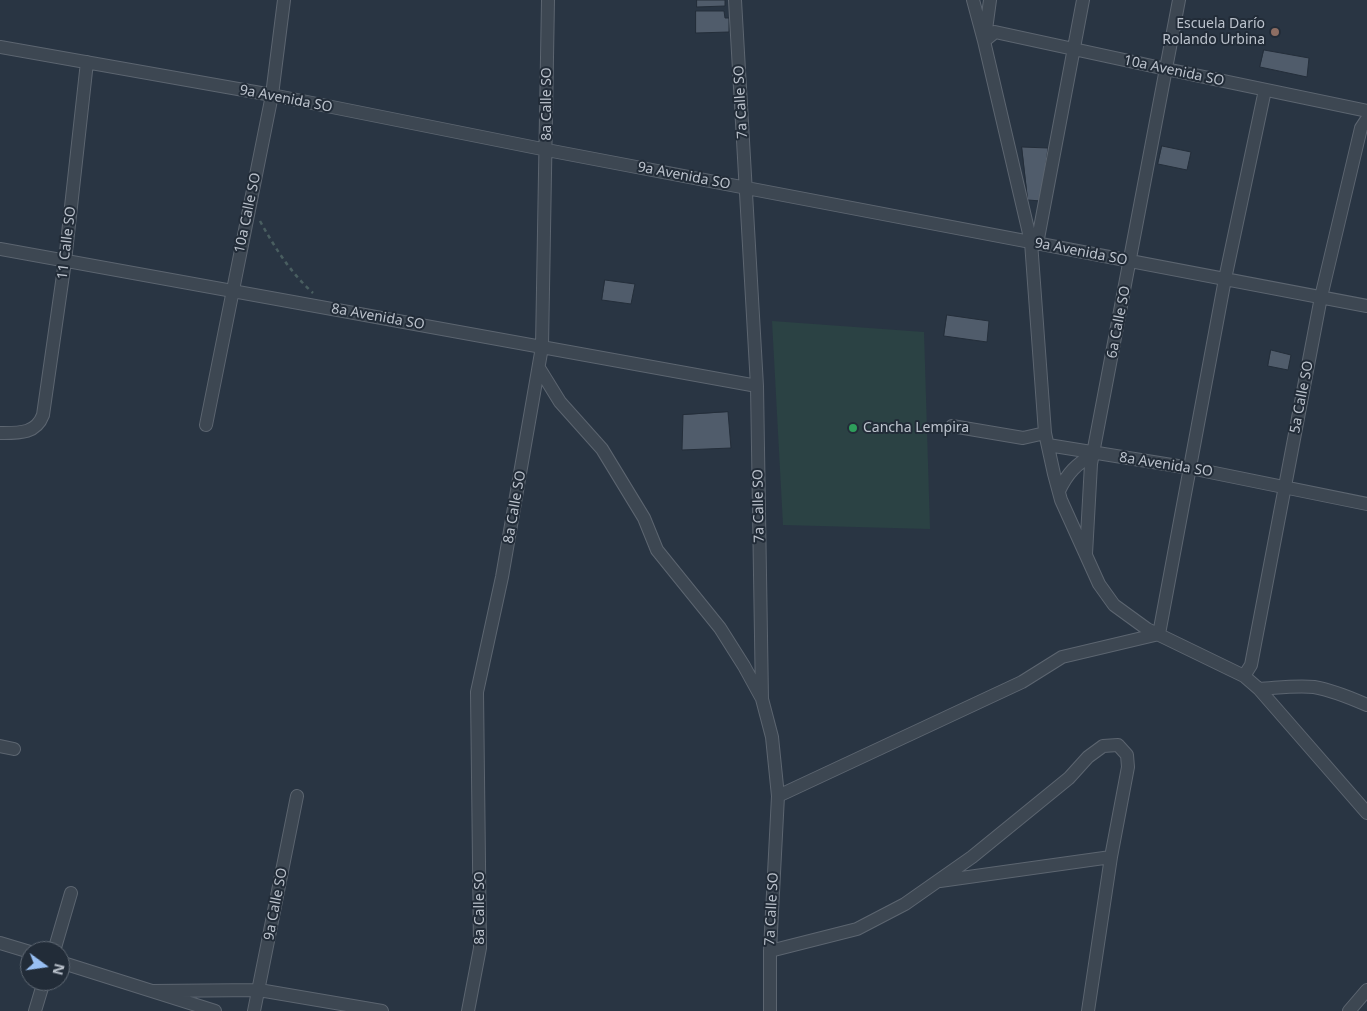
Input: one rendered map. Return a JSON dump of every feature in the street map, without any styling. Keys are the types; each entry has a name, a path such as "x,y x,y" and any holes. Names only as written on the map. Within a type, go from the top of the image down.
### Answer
{"street":[{"name":"10a Calle SO","path":"206,426 272,96 284,0"},
{"name":"8a Calle SO","path":"468,1011 480,948 477,692 502,577 542,347 547,150 548,0"},
{"name":"7a Calle SO","path":"735,0 757,386 762,699 772,737 778,796 770,951 770,1011"},
{"path":"973,0 1034,243 1047,439 1059,491 1099,584 1114,605 1127,616 1244,676 1259,689 1367,814"},
{"path":"984,41 990,0"},
{"path":"1034,243 1083,0"},
{"name":"6a Calle SO","path":"1086,557 1091,464 1179,0"},
{"name":"10a Avenida SO","path":"984,41 995,32 1166,70 1367,111"},
{"name":"9a Avenida SO","path":"0,47 272,96 1367,306"},
{"name":"11 Calle SO","path":"0,433 26,432 34,428 40,424 46,404 65,260 87,62"},
{"path":"1159,634 1225,279 1264,90"},
{"name":"5a Calle SO","path":"1244,676 1250,665 1321,298 1360,128 1367,119"},
{"name":"8a Avenida SO","path":"0,249 757,386"},
{"path":"539,368 560,402 602,449 644,518 657,550 720,628 762,699"},
{"name":"8a Avenida SO","path":"952,426 1023,438 1047,439 1094,453 1190,468 1367,504"},
{"path":"1059,491 1064,480 1075,466 1094,453"},
{"path":"778,796 1022,682 1062,657 1159,634"},
{"path":"1259,689 1295,686 1315,687 1367,705"},
{"path":"770,951 856,929 905,904 972,856 1069,778 1088,757 1103,746 1118,745 1127,755 1128,767 1111,857 1088,1011"},
{"path":"0,746 14,749"},
{"name":"9a Calle SO","path":"254,1011 296,796"},
{"path":"937,881 1111,857"},
{"path":"57,941 71,893"},
{"path":"0,943 20,949"},
{"path":"70,965 215,1011"},
{"path":"152,991 259,990 382,1011"},
{"path":"1349,1011 1367,990"},
{"path":"35,1011 41,991"}],"path":[{"path":"250,203 275,247 298,279 331,309"}],"green space":[{"name":"Cancha Lempira","path":"772,321 924,332 930,529 783,525"}],"building":[{"path":"697,0 725,0 725,6 697,7"},
{"path":"696,11 724,11 725,18 729,18 729,32 696,33"},
{"path":"1264,50 1309,58 1307,77 1260,67"},
{"path":"1162,146 1191,152 1187,170 1158,164"},
{"path":"1022,147 1048,148 1041,201 1028,200"},
{"path":"605,280 635,284 631,304 602,300"},
{"path":"947,315 989,321 987,342 944,336"},
{"path":"1271,350 1291,355 1288,370 1268,366"},
{"path":"728,412 731,448 682,450 683,415"}],"place":[{"name":"Escuela Darío Rolando Urbina","path":"1275,32"},
{"name":"Cancha Lempira","path":"853,428"}]}
